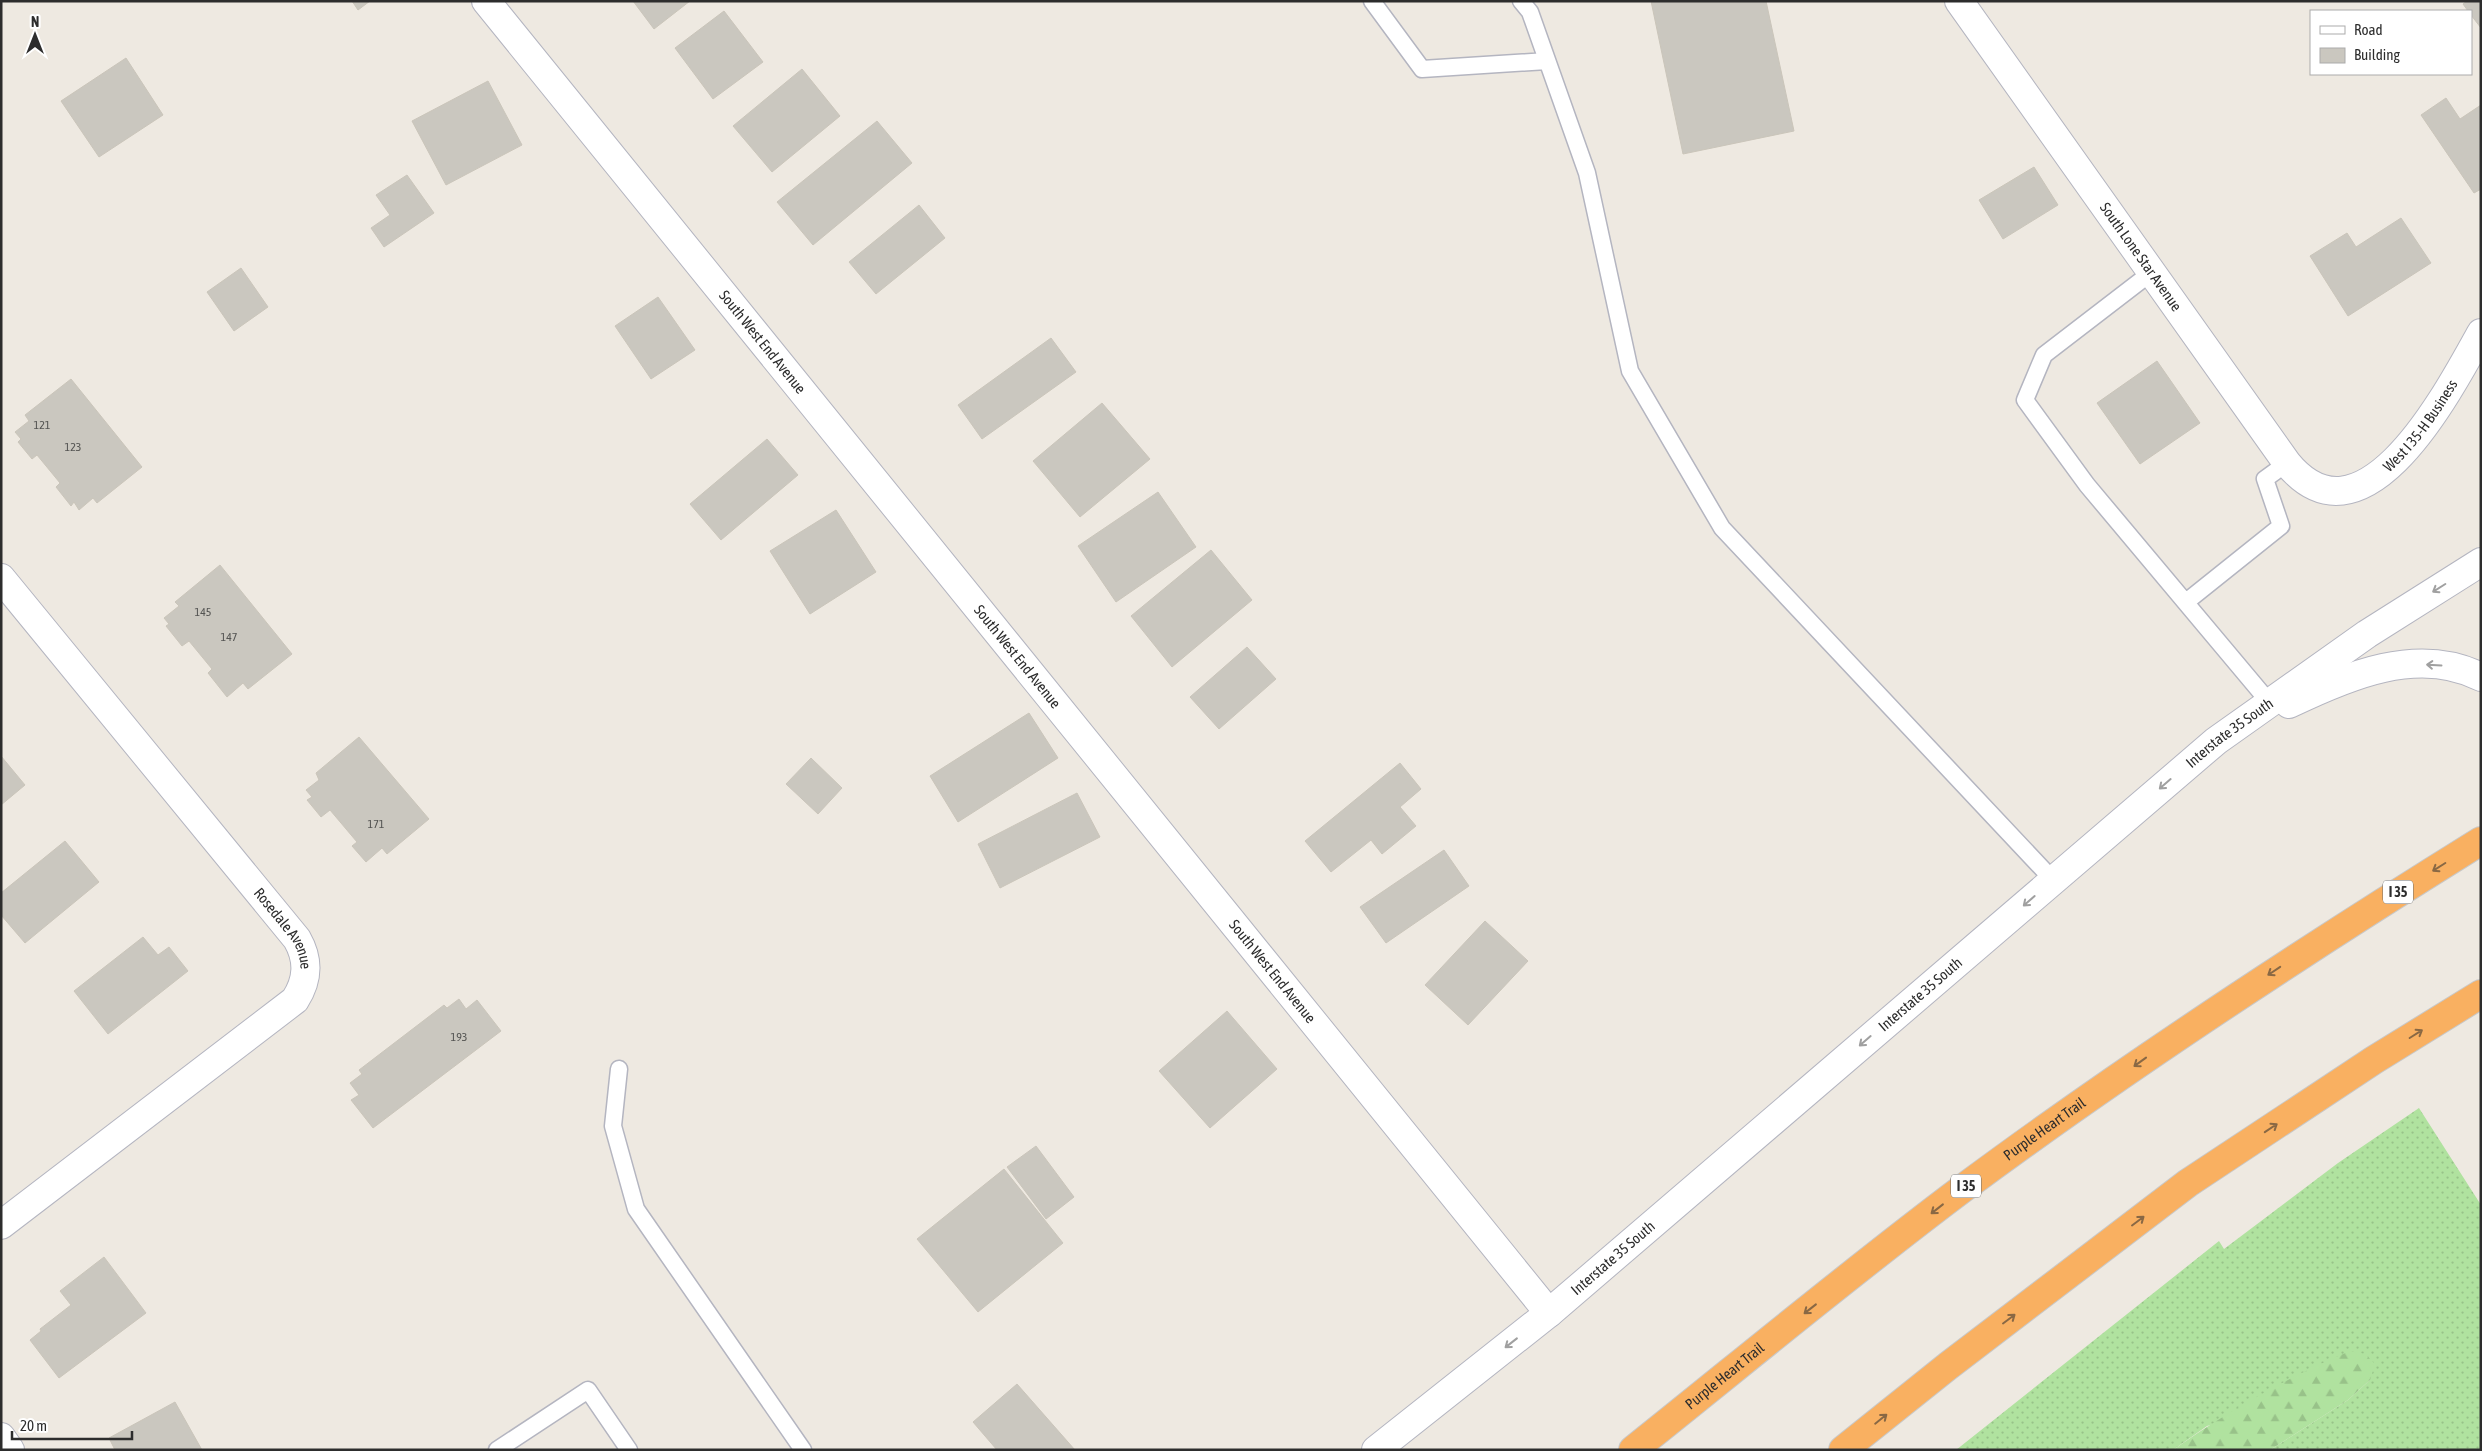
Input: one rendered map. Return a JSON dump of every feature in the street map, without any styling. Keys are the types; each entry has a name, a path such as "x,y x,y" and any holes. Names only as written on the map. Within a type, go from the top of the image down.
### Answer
{"highway":[{"name":"Purple Heart Trail","path":"1633,1450 1961,1190 2155,1051 2315,944 2481,841"},
{"path":"1843,1450 1948,1366 2188,1183 2374,1060 2481,994"}],"street":[{"name":"South West End Avenue","path":"486,1 1549,1313"},
{"name":"South Lone Star Avenue","path":"1959,1 2287,463 2297,475 2308,483 2338,491"},
{"name":"West I 35-H Business","path":"2338,491 2355,488 2372,480 2408,447 2428,423 2481,333"},
{"name":"Interstate 35 South","path":"1376,1450 1549,1313 2216,741 2367,634 2481,562"},
{"name":"Rosedale Avenue","path":"1,578 297,939 303,949 306,970 301,990 295,1000 1,1225"},
{"path":"2216,741 2332,683 2388,666 2436,664 2471,672 2481,677"},
{"path":"1,1437 10,1450"}],"lane":[{"path":"1372,1 1422,69 1547,61"},
{"path":"1522,1 1530,12 1587,173 1630,370 1722,528 2053,880"},
{"path":"2152,272 2044,355 2025,400 2087,486 2270,702"},
{"path":"2186,602 2281,526 2265,479 2287,463"},
{"path":"619,1069 613,1126 636,1208 803,1450"},
{"path":"497,1450 588,1390 629,1450"}],"green space":[{"path":"2419,1108 2481,1205 2481,1450 2270,1450 2348,1400 2370,1380 2207,1426 2173,1450 1956,1450 2219,1241 2224,1249 2338,1163"},
{"path":"2350,1351 2365,1354 2375,1364 2370,1380 2348,1400 2270,1450 2173,1450 2259,1396 2304,1372"}],"building":[{"path":"352,1 370,1 358,10"},
{"path":"633,1 690,1 654,29"},
{"path":"1651,1 1766,1 1794,131 1683,154"},
{"path":"2467,1 2481,1 2481,28 2472,16 2472,10 2467,10 2463,4"},
{"path":"724,11 763,62 713,99 675,48"},
{"path":"126,58 163,115 99,157 61,101"},
{"path":"802,69 840,116 772,172 733,126"},
{"path":"488,81 522,145 446,185 412,121"},
{"path":"2446,98 2460,119 2481,105 2481,189 2474,193 2421,115"},
{"path":"877,121 912,163 813,245 777,202"},
{"path":"2034,167 2058,205 2003,239 1979,200"},
{"path":"407,175 434,213 384,247 371,228 390,215 376,195"},
{"path":"919,205 945,238 876,294 849,262"},
{"path":"2401,218 2431,263 2348,316 2310,256 2347,233 2356,247"},
{"path":"241,268 268,307 234,331 207,292"},
{"path":"658,297 695,350 651,379 615,326"},
{"path":"1051,338 1076,372 982,439 958,405"},
{"path":"2157,361 2200,423 2140,464 2097,403"},
{"path":"71,379 142,467 97,503 93,498 79,510 74,502 71,506 56,487 60,483 37,455 32,459 18,442 21,439 15,432 29,421 25,415"},
{"path":"1102,403 1150,459 1080,517 1033,461"},
{"path":"767,439 798,475 721,540 690,504"},
{"path":"1158,492 1196,547 1116,602 1078,546"},
{"path":"836,510 876,572 810,614 770,551"},
{"path":"1211,550 1252,600 1172,667 1131,616"},
{"path":"220,565 292,654 248,689 243,683 227,697 208,673 212,669 189,641 182,646 166,626 169,624 164,618 179,606 175,602"},
{"path":"1247,647 1276,679 1219,729 1190,697"},
{"path":"1029,713 1058,758 958,822 930,776"},
{"path":"359,737 429,819 387,854 382,848 366,862 352,846 357,842 330,810 321,817 307,800 312,797 306,790 319,780 316,773"},
{"path":"1,756 25,785 1,805"},
{"path":"811,758 842,788 818,814 786,784"},
{"path":"1400,763 1421,789 1400,807 1416,826 1382,854 1371,840 1331,872 1305,841"},
{"path":"1077,793 1100,837 1000,888 978,844"},
{"path":"65,841 99,882 25,943 1,915 1,893"},
{"path":"1444,850 1469,886 1386,943 1360,907"},
{"path":"1485,921 1528,961 1468,1025 1425,985"},
{"path":"143,937 158,955 169,947 188,971 108,1034 74,991"},
{"path":"459,999 466,1009 477,1000 501,1031 373,1128 351,1100 359,1095 350,1083 362,1074 359,1070 444,1005 447,1008"},
{"path":"1227,1011 1277,1069 1210,1128 1159,1071"},
{"path":"1036,1146 1074,1197 1046,1219 1007,1167"},
{"path":"1004,1169 1063,1243 978,1312 917,1239"},
{"path":"104,1257 146,1313 59,1378 30,1340 41,1331 40,1329 71,1305 60,1291"},
{"path":"1017,1384 1075,1450 997,1450 973,1422"},
{"path":"175,1402 202,1450 115,1450 109,1438"}]}
